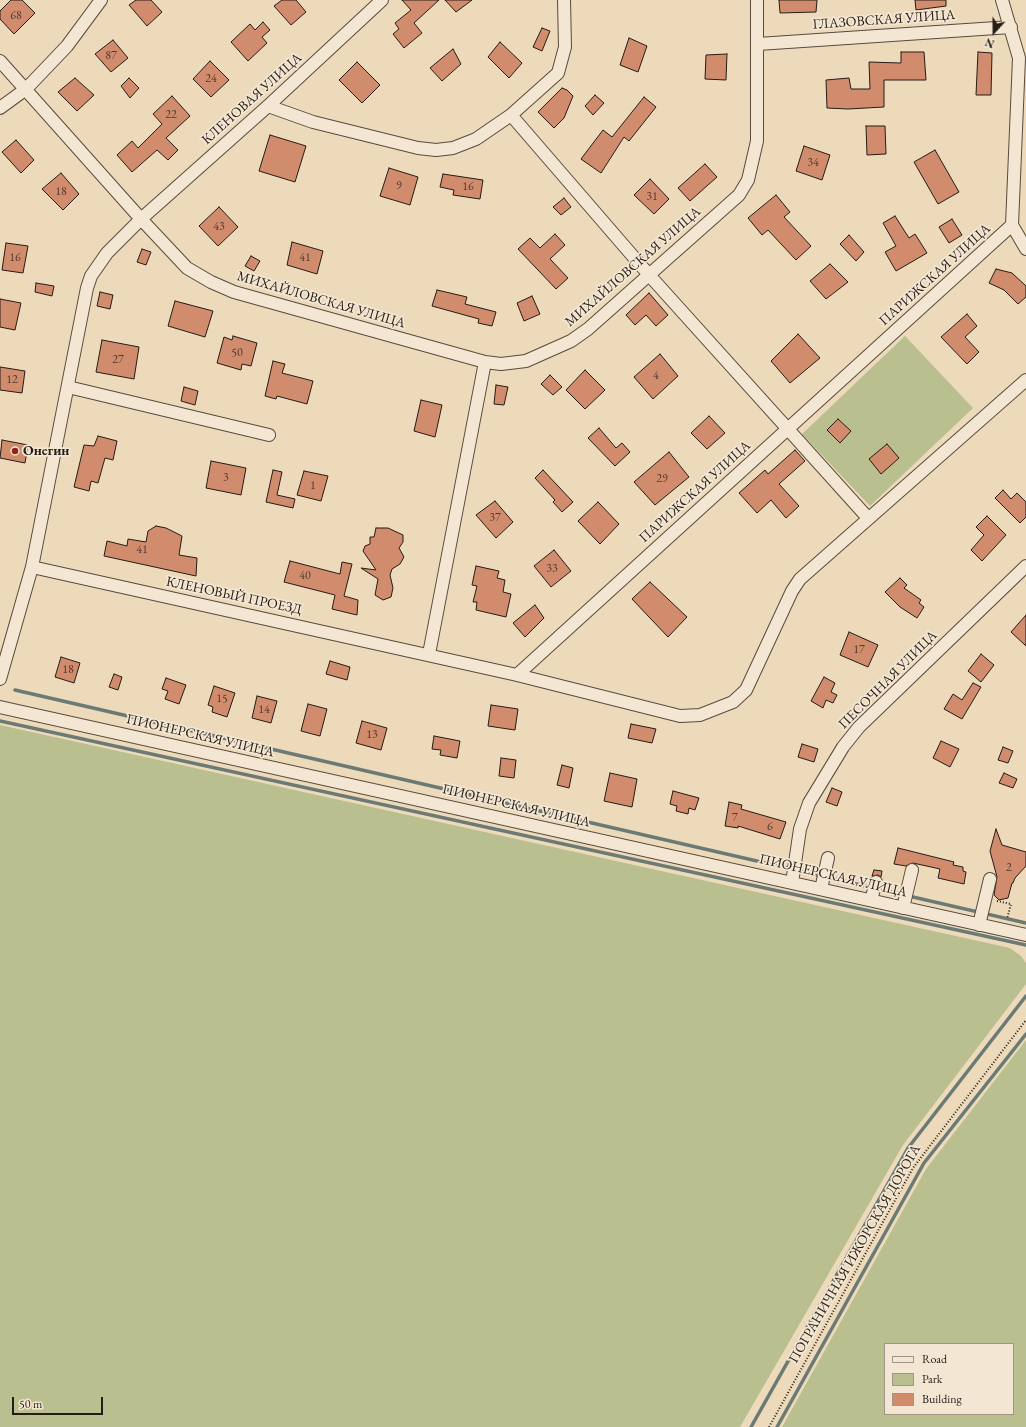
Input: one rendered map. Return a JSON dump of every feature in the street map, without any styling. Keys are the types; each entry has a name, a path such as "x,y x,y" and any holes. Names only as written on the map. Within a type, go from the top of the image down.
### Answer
{"street":[{"path":"0,112 26,89 67,46 101,0"},
{"name":"КЛЕНОВАЯ УЛИЦА","path":"0,679 32,567 87,288 91,276 107,253 141,219 268,106 382,0"},
{"path":"268,106 313,122 418,148 436,150 453,148 476,139 511,115 558,74 565,47 564,0"},
{"name":"МИХАЙЛОВСКАЯ УЛИЦА","path":"26,89 141,219 187,268 211,282 234,292 485,362 501,364 526,361 571,340 588,329 650,276 739,195 748,180 757,140 757,0"},
{"name":"ПАРИЖСКАЯ УЛИЦА","path":"517,675 1012,225 1019,58 1002,0"},
{"name":"ГЛАЗОВСКАЯ УЛИЦА","path":"758,44 1011,27"},
{"path":"0,61 26,89"},
{"path":"0,108 26,89"},
{"path":"511,115 650,276 868,518"},
{"path":"1012,225 1026,249"},
{"path":"485,362 428,654 680,716 700,715 734,702 746,690 792,592 800,579 1026,380"},
{"path":"68,387 269,435"},
{"name":"ПЕСОЧНАЯ УЛИЦА","path":"792,883 800,829 809,803 843,747 859,727 1026,566"},
{"name":"КЛЕНОВЫЙ ПРОЕЗД","path":"32,567 428,654"},
{"name":"ПИОНЕРСКАЯ УЛИЦА","path":"0,707 1026,935"},
{"path":"821,889 828,858"},
{"path":"903,908 912,870"},
{"path":"979,925 990,878"},
{"path":"871,900 876,882"}],"path":[{"path":"985,898 1011,904 1009,912"},
{"name":"ПОГРАНИЧНАЯ ИЖОРСКАЯ ДОРОГА","path":"769,1427 913,1168 1026,1020"}],"green space":[{"path":"905,336 973,408 870,506 802,434"},
{"path":"0,725 1010,948 1021,956 1026,963 1026,984 903,1145 740,1427 0,1427"},
{"path":"1026,1040 1026,1427 782,1427 926,1169"}],"building":[{"path":"11,0 22,0 35,13 14,34 0,19 0,11"},
{"path":"136,0 151,0 162,12 147,26 129,5"},
{"path":"282,0 296,0 306,12 291,25 274,6"},
{"path":"402,0 439,0 414,23 422,33 404,48 393,34 399,29 395,23 411,10"},
{"path":"445,0 472,0 456,12"},
{"path":"779,0 817,0 816,12 780,13"},
{"path":"915,0 946,0 946,6 916,10"},
{"path":"263,22 270,30 262,37 267,43 248,61 231,42 250,24 255,30"},
{"path":"542,28 550,31 542,51 533,47"},
{"path":"629,38 647,46 638,72 620,65"},
{"path":"113,40 128,58 111,72 95,54"},
{"path":"500,42 522,63 509,78 488,57"},
{"path":"453,49 461,64 442,81 430,68"},
{"path":"901,52 924,52 926,80 884,80 884,107 848,109 827,108 826,80 849,78 851,89 870,89 869,62 901,63"},
{"path":"978,52 992,53 991,95 976,95"},
{"path":"727,54 726,80 705,79 706,55"},
{"path":"210,61 229,80 211,97 193,79"},
{"path":"357,62 380,85 362,103 339,80"},
{"path":"75,78 94,95 77,111 58,92"},
{"path":"129,78 139,88 130,98 121,86"},
{"path":"562,88 567,90 573,96 564,118 554,128 538,112"},
{"path":"595,95 604,103 593,115 585,106"},
{"path":"172,96 190,116 166,138 178,150 168,160 157,150 132,172 117,155 132,141 138,148 162,124 153,114"},
{"path":"644,97 656,107 629,141 624,137 601,173 581,159 603,130 612,137"},
{"path":"866,126 885,126 886,154 867,155"},
{"path":"270,135 306,146 295,182 259,171"},
{"path":"16,140 34,160 21,173 2,152"},
{"path":"804,146 830,155 822,180 796,171"},
{"path":"935,150 959,192 938,204 914,162"},
{"path":"705,164 717,177 690,201 678,188"},
{"path":"389,168 418,177 410,205 380,196"},
{"path":"61,173 79,194 63,210 42,189"},
{"path":"443,174 483,180 480,199 453,195 454,190 440,187"},
{"path":"650,179 669,199 654,214 634,195"},
{"path":"776,195 790,212 784,217 811,246 796,260 768,230 762,235 748,218"},
{"path":"564,198 571,207 561,215 553,207"},
{"path":"219,207 238,227 218,246 199,226"},
{"path":"895,216 909,238 915,234 927,253 896,271 885,252 896,246 883,223"},
{"path":"952,219 962,235 949,243 939,227"},
{"path":"555,234 565,245 550,259 568,278 556,289 518,249 530,238 540,248"},
{"path":"849,235 864,252 856,261 840,244"},
{"path":"292,242 323,251 317,274 287,265"},
{"path":"6,243 28,246 23,273 2,270"},
{"path":"142,249 151,252 146,265 137,262"},
{"path":"251,256 260,261 254,271 245,266"},
{"path":"830,264 848,282 826,299 810,281"},
{"path":"996,269 1012,273 1026,286 1026,297 1018,304 1004,290 989,283"},
{"path":"36,283 54,286 52,296 35,292"},
{"path":"437,290 467,297 465,304 496,312 492,326 478,323 479,319 432,306"},
{"path":"100,292 113,295 110,309 97,306"},
{"path":"649,293 668,315 656,326 646,315 635,325 626,315"},
{"path":"532,296 540,314 524,321 517,303"},
{"path":"0,299 21,303 15,330 0,327"},
{"path":"175,301 213,311 205,337 168,326"},
{"path":"967,314 977,326 965,337 979,352 967,364 941,337"},
{"path":"798,334 820,358 790,383 771,361"},
{"path":"233,336 257,343 251,366 242,364 241,370 217,363 224,337 232,340"},
{"path":"102,340 139,347 134,379 96,372"},
{"path":"660,354 678,376 653,399 634,377"},
{"path":"273,361 285,364 282,373 313,381 307,404 277,396 276,399 265,396"},
{"path":"0,367 25,371 22,393 0,390"},
{"path":"585,370 605,390 585,409 566,390"},
{"path":"550,375 562,387 553,395 541,384"},
{"path":"496,385 508,387 504,405 494,404"},
{"path":"184,387 198,391 195,405 181,401"},
{"path":"421,400 442,405 435,437 414,431"},
{"path":"709,416 725,433 707,449 691,433"},
{"path":"838,419 851,431 840,443 827,430"},
{"path":"599,428 616,448 622,443 630,452 615,466 588,438"},
{"path":"98,436 117,441 113,460 105,458 98,483 91,481 89,491 74,487 84,445 94,446"},
{"path":"2,440 28,445 25,463 0,458"},
{"path":"887,444 899,458 881,474 869,459"},
{"path":"795,450 805,461 779,484 799,506 786,518 771,500 757,513 739,493 765,470 768,474"},
{"path":"669,452 689,477 655,505 634,482"},
{"path":"211,461 246,468 241,495 206,488"},
{"path":"273,470 282,472 277,495 295,499 293,508 266,502"},
{"path":"543,470 573,502 562,512 553,502 555,500 535,478"},
{"path":"304,471 328,476 321,501 297,495"},
{"path":"1003,490 1011,499 1017,493 1026,502 1026,517 1020,523 995,498"},
{"path":"495,501 513,522 496,538 476,515"},
{"path":"598,502 619,524 600,544 578,521"},
{"path":"987,516 1006,535 982,561 971,550 984,535 976,527"},
{"path":"156,526 166,528 182,536 179,555 197,558 196,576 104,556 107,541 127,546 128,539 146,542 148,531"},
{"path":"376,528 388,528 403,535 403,542 399,548 404,557 400,564 392,569 390,575 393,588 391,597 383,600 375,595 378,579 361,568 376,570 363,551 365,546 370,544 370,537 374,537"},
{"path":"554,550 571,571 551,587 534,566"},
{"path":"290,561 340,574 342,562 352,564 344,596 358,600 357,615 332,609 335,595 284,582"},
{"path":"476,566 499,571 497,578 505,580 503,592 511,594 506,617 476,610 477,602 473,602 477,586 472,585"},
{"path":"900,578 907,585 904,588 921,600 919,603 924,607 917,618 900,607 885,592"},
{"path":"650,582 687,617 668,637 632,599"},
{"path":"535,605 544,618 525,637 513,623"},
{"path":"1026,615 1026,646 1011,632"},
{"path":"849,632 878,645 868,667 840,655"},
{"path":"981,654 994,665 981,682 968,671"},
{"path":"61,657 80,663 74,683 55,677"},
{"path":"330,661 350,667 347,680 326,674"},
{"path":"114,674 122,677 118,690 109,687"},
{"path":"824,677 835,683 831,692 837,695 833,703 826,700 823,708 811,701"},
{"path":"166,678 186,685 179,704 165,699 168,691 162,689"},
{"path":"973,683 981,687 962,719 944,709 953,694 962,700"},
{"path":"214,686 235,693 227,717 212,712 213,707 208,705"},
{"path":"257,696 277,701 271,723 252,718"},
{"path":"308,704 327,709 320,736 301,731"},
{"path":"491,705 518,709 515,730 488,726"},
{"path":"362,721 387,728 381,750 356,743"},
{"path":"631,724 656,729 652,743 628,738"},
{"path":"434,736 460,741 457,758 440,755 441,750 432,749"},
{"path":"941,741 959,749 950,767 933,758"},
{"path":"802,744 818,749 814,762 798,757"},
{"path":"1003,747 1013,751 1008,763 998,760"},
{"path":"501,758 516,760 514,778 499,776"},
{"path":"562,765 573,768 569,788 557,785"},
{"path":"610,773 637,779 632,807 604,801"},
{"path":"1004,773 1017,779 1013,788 999,783"},
{"path":"832,788 842,792 837,806 826,802"},
{"path":"673,791 699,798 695,810 689,808 688,814 676,811 677,806 670,804"},
{"path":"729,802 742,805 741,809 786,822 780,839 738,826 738,828 725,826"},
{"path":"996,829 1002,845 1026,852 1026,866 1012,883 1008,898 999,900 994,895 997,877 990,851"},
{"path":"898,848 954,862 953,865 963,867 963,871 966,872 964,884 938,878 940,869 913,863 906,866 894,864"},
{"path":"874,870 882,871 881,877 878,875 872,876"}],"waterway":[{"path":"15,690 1026,923"},
{"path":"0,721 1026,945"},
{"path":"751,1427 908,1148 1026,996"},
{"path":"777,1427 924,1163 1026,1034"}],"place":[{"name":"Онегин","path":"15,451"}]}
